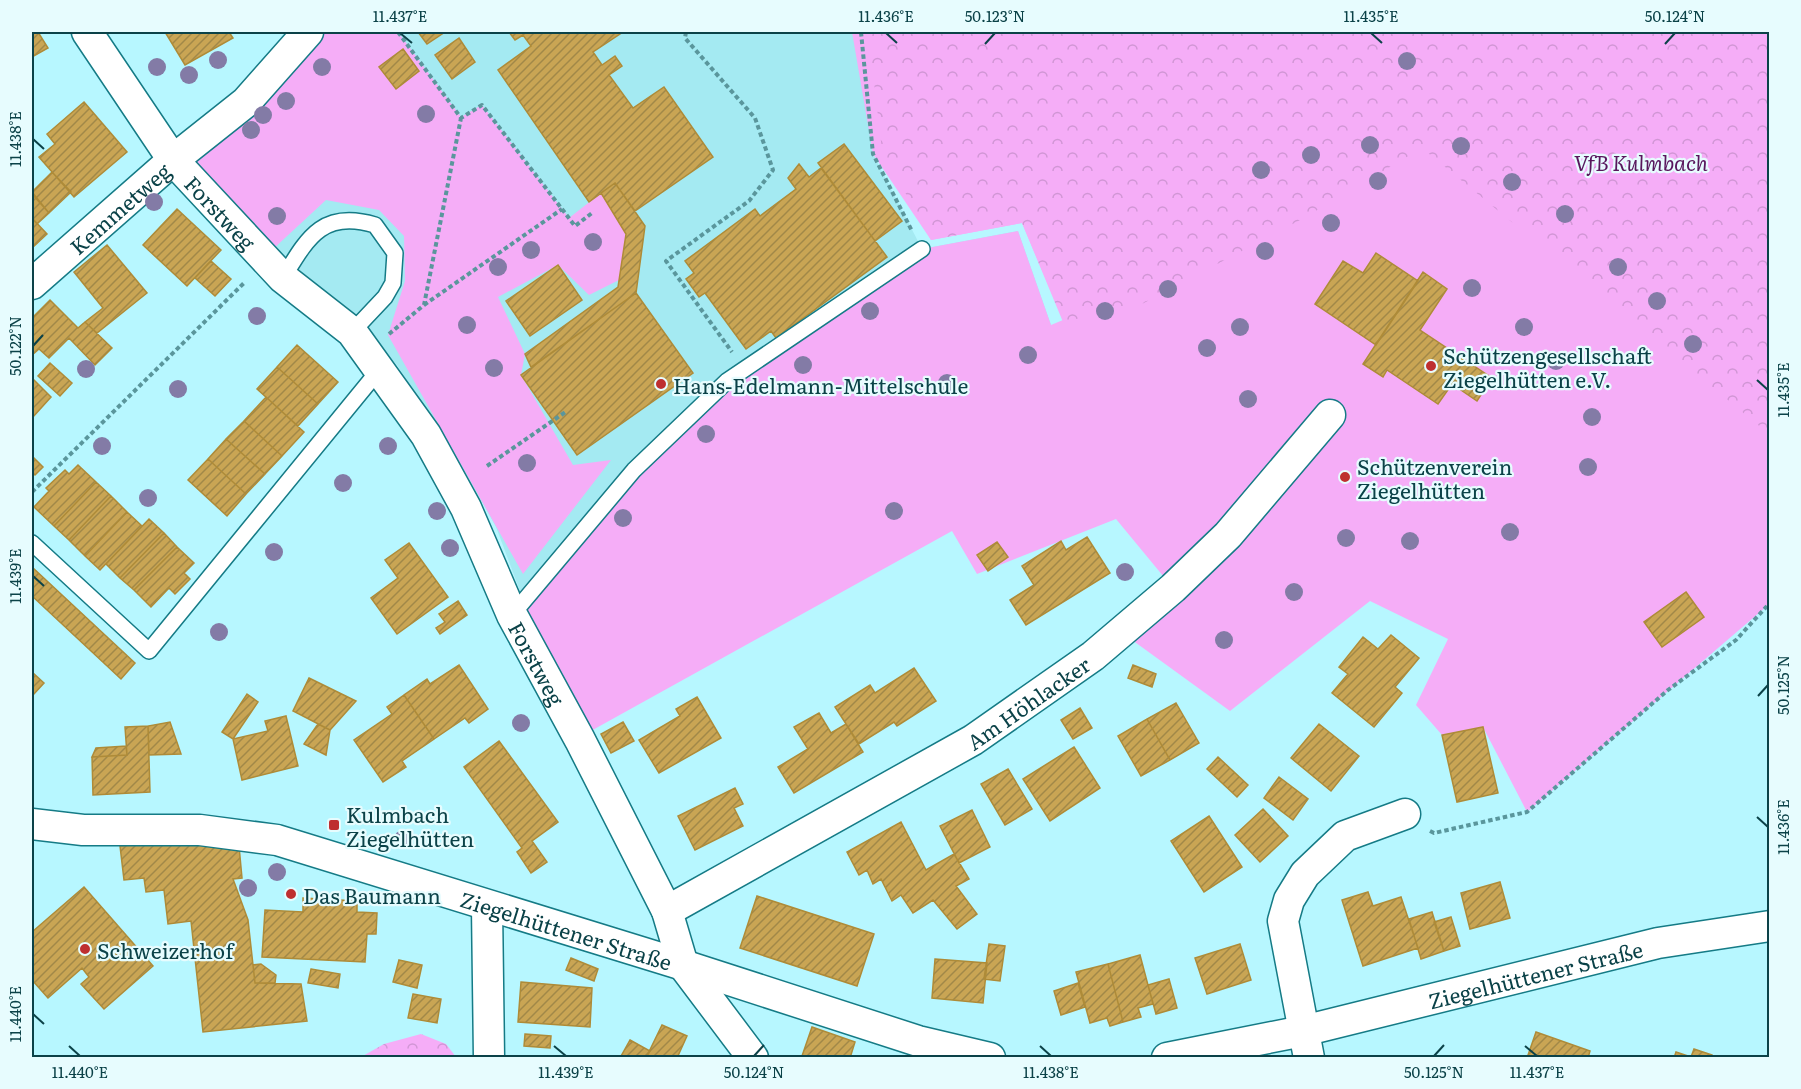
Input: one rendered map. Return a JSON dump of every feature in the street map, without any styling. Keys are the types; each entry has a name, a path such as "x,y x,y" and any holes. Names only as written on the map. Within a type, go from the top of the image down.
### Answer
{"street":[{"name":"Forstweg","path":"87,32 173,160 275,270 366,352 426,435 466,508 512,615 580,740 666,911 683,965 753,1058"},
{"name":"Kemmetweg","path":"32,284 173,160 246,102 308,32"},
{"name":"Am Höhlacker","path":"666,911 973,740 1093,656 1173,588 1228,535 1330,415"},
{"path":"1306,1044 1283,921 1289,900 1305,874 1345,836 1405,814"},
{"name":"Ziegelhüttener Straße","path":"32,824 83,830 200,830 277,840 683,965 918,1041 990,1058"},
{"path":"486,906 489,1058"},
{"name":"Ziegelhüttener Straße","path":"1179,1057 1306,1044 1658,943 1770,926"}],"lane":[{"path":"32,543 149,651 366,352 385,297 393,283 395,253 375,225 345,219 327,225 306,240 275,270"},
{"path":"512,615 634,470 727,381 922,249"}],"path":[{"path":"398,32 461,118"},
{"path":"686,32 685,38 755,118 773,170 749,201 666,261 743,370"},
{"path":"861,32 873,154 922,249"},
{"path":"424,305 461,118 482,105 575,226 592,213"},
{"path":"366,352 424,305 562,209"},
{"path":"32,492 275,270"},
{"path":"487,466 567,411"},
{"path":"1405,814 1434,833 1527,812 1668,690 1736,640 1767,606"}],"shaded area":[{"name":"Hans-Edelmann-Mittelschule","path":"330,32 861,32 873,154 922,249 1018,231 1051,325 589,732 520,591 496,527 461,464 397,365 279,256 210,160"}],"green space":[{"path":"301,32 398,32 461,117 482,105 569,218 601,193 626,234 619,280 589,295 558,265 498,297 525,354 521,375 573,465 611,460 523,574 388,335 405,281 404,236 379,210 326,200 272,250 173,160"},
{"path":"852,32 1769,32 1769,600 1767,606 1527,812 1483,727 1442,735 1416,705 1448,639 1370,601 1230,711 1121,632 1173,588 1116,519 977,574 952,531 589,732 512,615 634,470 727,381 922,249 1018,231 1051,325 1063,320 1022,223 931,240 873,154"},
{"name":"VfB Kulmbach","path":"868,32 1769,32 1769,434 1422,148 1302,219 1142,304 1063,322 1022,223 931,240 882,150"},
{"path":"421,1034 446,1044 456,1057 361,1057 384,1044"}],"building":[{"path":"32,32 38,32 48,48 32,57"},
{"path":"165,32 229,32 233,38 185,65"},
{"path":"418,32 445,32 427,44"},
{"path":"509,32 623,32 593,52 602,65 615,56 622,66 609,75 633,108 664,87 713,157 635,211 615,183 589,202 498,70 531,46 523,35 515,40"},
{"path":"459,38 475,62 452,79 435,55"},
{"path":"403,49 419,71 396,89 379,67"},
{"path":"84,102 127,152 74,197 39,157 55,144 47,134"},
{"path":"844,144 902,221 875,241 818,163"},
{"path":"799,164 809,177 821,168 887,257 776,338 771,331 746,349 705,293 699,297 686,279 694,273 685,261 755,209 760,216 796,189 788,178"},
{"path":"52,172 71,192 49,213 32,192"},
{"path":"615,183 645,226 636,293 531,367 525,354 618,287 626,234 601,193"},
{"path":"32,194 49,213 37,224 32,218"},
{"path":"177,209 221,250 187,286 143,245"},
{"path":"32,218 47,234 32,248"},
{"path":"107,245 147,293 97,333 85,322 103,308 74,272"},
{"path":"1376,253 1418,281 1376,345 1315,304 1343,261 1363,273"},
{"path":"211,261 231,279 215,296 195,278"},
{"path":"558,265 582,300 530,336 506,301"},
{"path":"1423,272 1447,289 1420,330 1492,378 1477,401 1452,384 1438,404 1387,370 1383,377 1363,364"},
{"path":"636,293 693,373 577,455 521,375"},
{"path":"50,300 78,328 85,322 112,348 95,365 69,338 49,358 39,349 32,355 32,318"},
{"path":"297,345 338,382 318,404 277,367"},
{"path":"50,363 72,383 60,396 38,376"},
{"path":"277,367 318,404 298,426 257,389"},
{"path":"32,378 51,397 32,418"},
{"path":"266,397 304,432 282,456 244,421"},
{"path":"244,421 282,456 265,474 226,439"},
{"path":"226,439 265,474 246,494 208,459"},
{"path":"32,456 43,467 35,475 32,472"},
{"path":"208,459 246,494 227,516 188,480"},
{"path":"78,465 96,482 54,526 34,507 49,491 46,488 65,470 69,474"},
{"path":"96,482 111,496 69,540 54,526"},
{"path":"111,496 127,512 85,556 69,540"},
{"path":"127,512 142,526 100,570 85,556"},
{"path":"149,519 164,533 120,578 106,564"},
{"path":"164,533 177,547 134,590 120,578"},
{"path":"1087,537 1110,573 1026,625 1010,600 1034,585 1022,566 1061,541 1066,550"},
{"path":"997,542 1008,557 988,571 977,555"},
{"path":"409,543 448,597 397,634 371,598 398,578 385,560"},
{"path":"177,547 194,563 184,573 190,579 175,594 169,588 151,607 134,590"},
{"path":"32,567 135,663 121,679 32,596"},
{"path":"1686,592 1704,617 1662,647 1644,622"},
{"path":"458,601 467,615 440,634 436,628 445,622 439,614"},
{"path":"1391,635 1419,658 1395,687 1402,693 1374,727 1332,693 1348,674 1339,667 1363,637 1378,649"},
{"path":"459,665 488,709 469,723 465,718 434,739 404,695 427,679 430,684"},
{"path":"1133,665 1156,674 1152,687 1128,678"},
{"path":"914,668 936,701 897,726 894,722 859,744 835,707 870,685 875,693"},
{"path":"32,672 44,683 32,696"},
{"path":"309,678 356,701 330,730 293,711"},
{"path":"247,694 258,702 233,739 222,732"},
{"path":"404,695 434,739 402,761 406,767 383,782 354,740 392,714 387,707"},
{"path":"697,697 721,738 659,773 639,740 680,716 676,709"},
{"path":"1176,703 1199,743 1170,760 1147,719"},
{"path":"1080,708 1092,728 1073,739 1061,720"},
{"path":"819,713 831,733 846,724 863,752 794,793 778,767 808,749 794,727"},
{"path":"286,716 298,766 242,780 233,739 268,731 265,721"},
{"path":"1147,719 1170,760 1141,776 1118,736"},
{"path":"170,722 181,754 149,755 148,726"},
{"path":"623,722 634,741 611,753 601,734"},
{"path":"318,724 330,730 326,755 304,744"},
{"path":"1319,724 1359,756 1331,791 1291,758"},
{"path":"148,726 150,792 93,795 92,757 127,755 125,727"},
{"path":"1483,727 1498,793 1457,802 1442,735"},
{"path":"499,741 558,822 532,841 547,862 531,873 517,852 522,848 464,767"},
{"path":"126,746 127,755 92,757 96,748"},
{"path":"1074,747 1100,788 1050,821 1023,779"},
{"path":"1218,757 1248,785 1237,797 1207,769"},
{"path":"1008,769 1032,809 1005,825 981,784"},
{"path":"1279,777 1308,799 1293,820 1264,798"},
{"path":"735,788 743,804 734,808 743,826 695,850 678,816"},
{"path":"1263,809 1288,836 1260,862 1235,835"},
{"path":"972,810 990,847 959,863 940,826"},
{"path":"1209,816 1242,867 1204,892 1171,841"},
{"path":"901,822 926,870 954,854 969,879 956,886 977,914 957,929 933,900 913,913 901,895 892,901 881,879 873,884 867,870 859,875 847,852"},
{"name":"Schweizerhof","path":"185,841 239,846 242,878 233,879 248,920 255,983 301,984 307,1021 203,1032 191,921 168,924 164,890 146,892 144,878 124,880 120,846"},
{"path":"1500,882 1510,918 1470,929 1461,893"},
{"name":"Schweizerhof","path":"84,887 153,966 104,1009 81,984 89,977 82,968 48,998 32,980 32,932"},
{"path":"1368,892 1373,906 1401,897 1418,948 1363,966 1342,900"},
{"path":"757,896 874,934 857,986 740,948"},
{"path":"303,898 357,901 357,912 377,913 376,934 367,934 365,962 262,957 265,910 303,912"},
{"path":"1432,912 1444,951 1421,959 1409,919"},
{"path":"1451,917 1460,946 1444,951 1434,922"},
{"path":"989,944 1005,946 1000,981 984,979"},
{"path":"1240,944 1251,980 1207,994 1195,958"},
{"path":"1140,955 1153,1004 1138,1008 1141,1017 1123,1022 1108,964"},
{"path":"571,958 598,969 594,981 566,970"},
{"path":"935,959 987,963 983,1003 932,998"},
{"path":"399,960 422,965 417,988 393,982"},
{"path":"261,964 276,975 275,983 255,983 253,965"},
{"path":"1108,964 1123,1022 1110,1026 1107,1018 1090,1023 1076,972"},
{"path":"311,969 340,974 338,988 308,983"},
{"path":"1169,979 1177,1008 1156,1014 1148,985"},
{"path":"521,982 592,988 590,1027 518,1022"},
{"path":"1078,983 1085,1007 1061,1015 1054,991"},
{"path":"413,994 441,999 437,1023 408,1018"},
{"path":"662,1025 687,1036 677,1058 646,1058"},
{"path":"812,1027 855,1042 850,1058 802,1056"},
{"path":"1536,1032 1590,1051 1588,1058 1527,1058"},
{"path":"525,1034 551,1036 550,1048 524,1046"},
{"path":"630,1040 650,1051 646,1058 620,1058"},
{"path":"1694,1049 1712,1055 1711,1058 1674,1058 1676,1052 1691,1057"}],"place":[{"name":"Schützengesellschaft Ziegelhütten e.V.","path":"1431,366"},
{"name":"Hans-Edelmann-Mittelschule","path":"661,384"},
{"name":"Schützenverein Ziegelhütten","path":"1345,477"},
{"name":"Kulmbach Ziegelhütten","path":"334,825"},
{"name":"Das Baumann","path":"291,894"},
{"name":"Schweizerhof","path":"85,949"}]}
